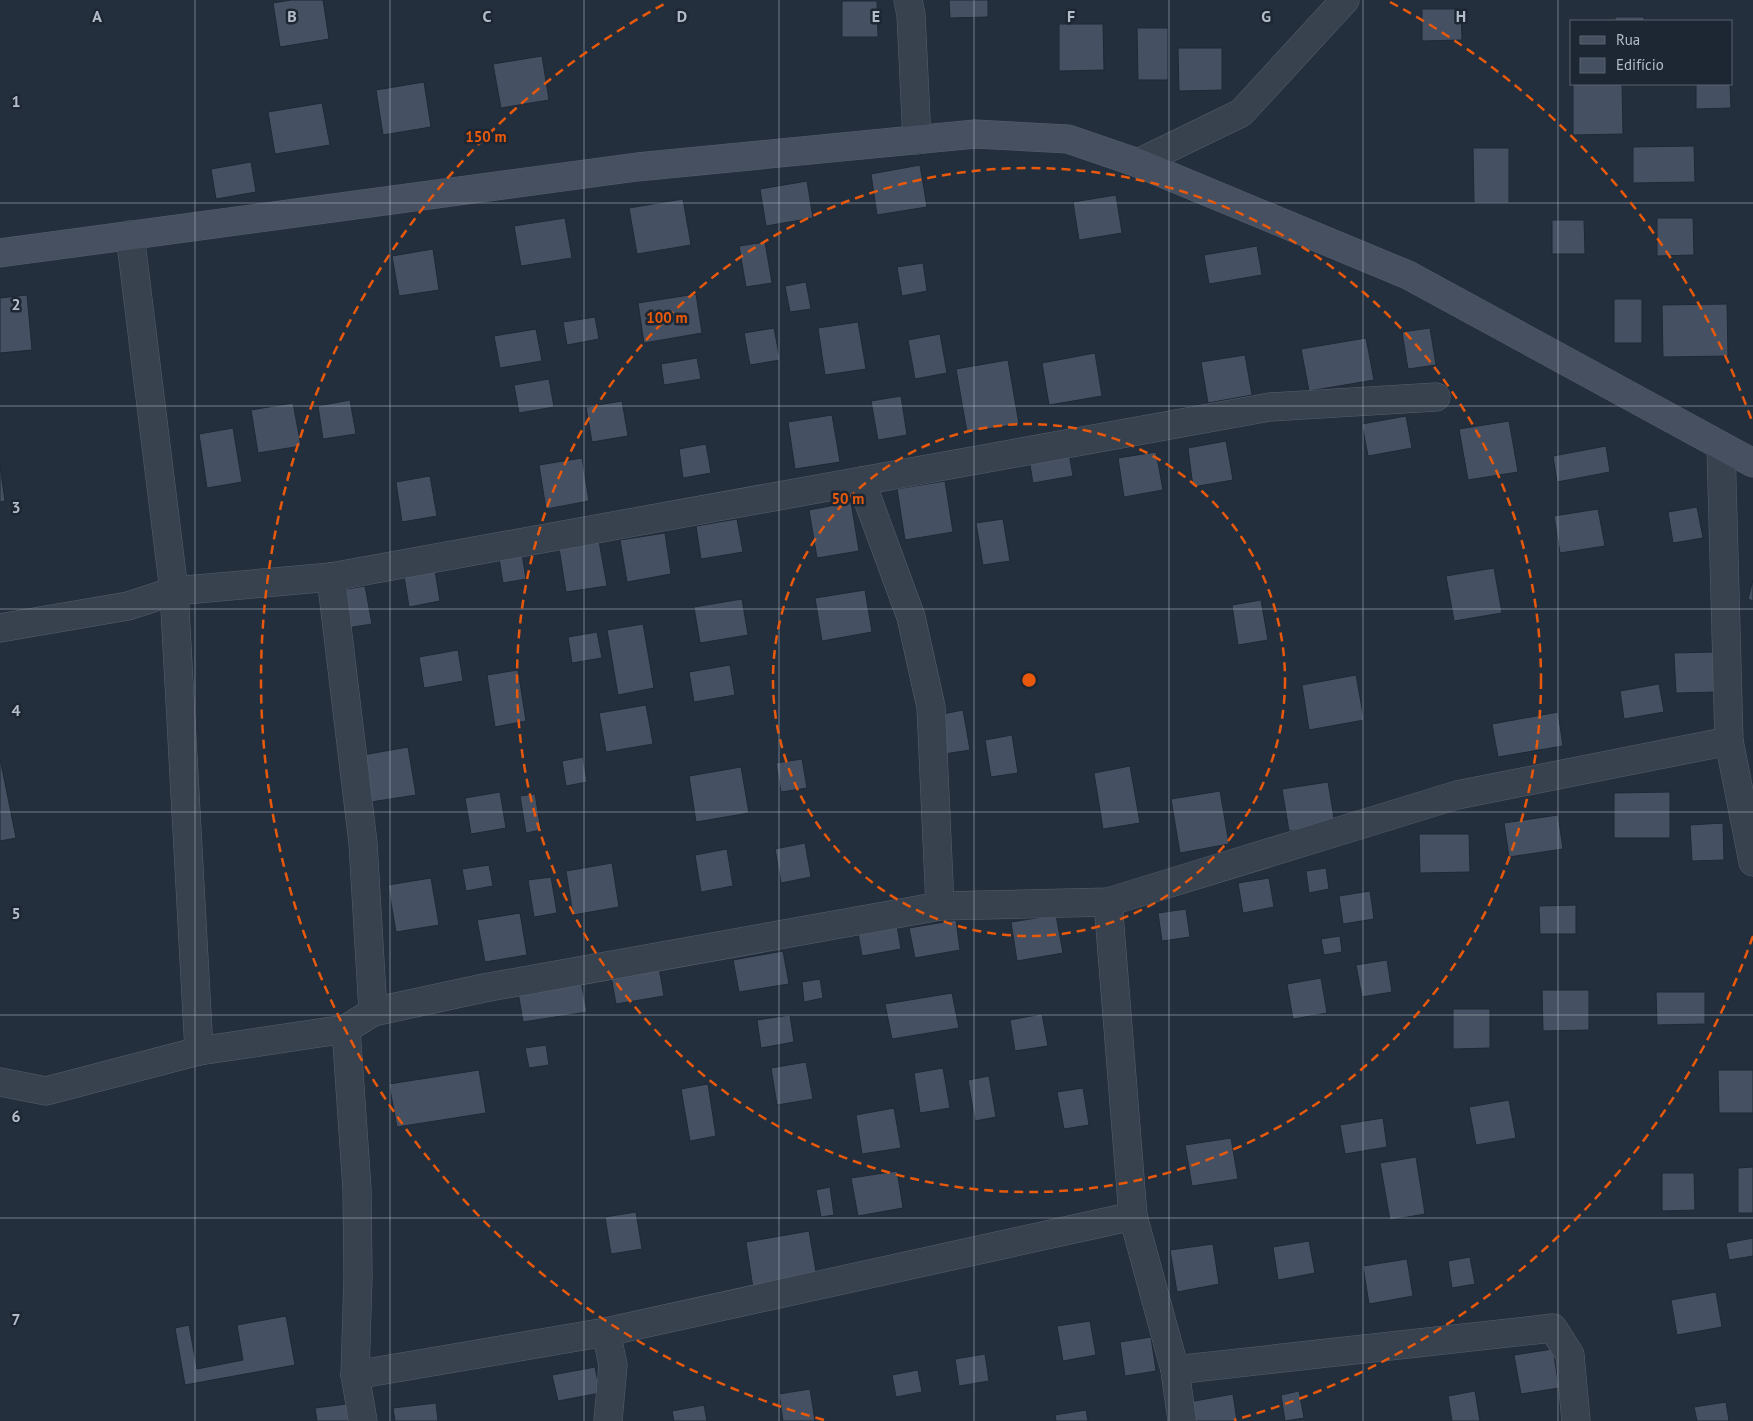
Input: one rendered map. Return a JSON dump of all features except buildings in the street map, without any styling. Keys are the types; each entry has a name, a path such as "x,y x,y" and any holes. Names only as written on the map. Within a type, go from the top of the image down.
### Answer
{"main road":[{"path":"0,253 637,167 975,134 1068,139 1138,164 1408,275 1753,463"}],"street":[{"path":"908,0 911,16 917,140"},
{"path":"1138,164 1241,113 1345,0"},
{"path":"130,235 174,591 199,1051"},
{"path":"0,628 128,606 174,591 331,577 1270,406 1436,398"},
{"path":"1721,446 1729,741 1753,862"},
{"path":"861,481 912,617 931,706 940,906"},
{"path":"331,577 363,844 373,1012"},
{"path":"0,1082 46,1091 199,1051 346,1029 373,1012 484,988 940,906 1108,902 1457,795 1729,741"},
{"path":"1108,902 1133,1216 1175,1370 1182,1421"},
{"path":"346,1029 357,1189 358,1276 355,1375 363,1421"},
{"path":"355,1375 606,1332 1133,1216"},
{"path":"1175,1370 1553,1328 1570,1355 1576,1421"},
{"path":"606,1332 613,1365 608,1421"}]}
